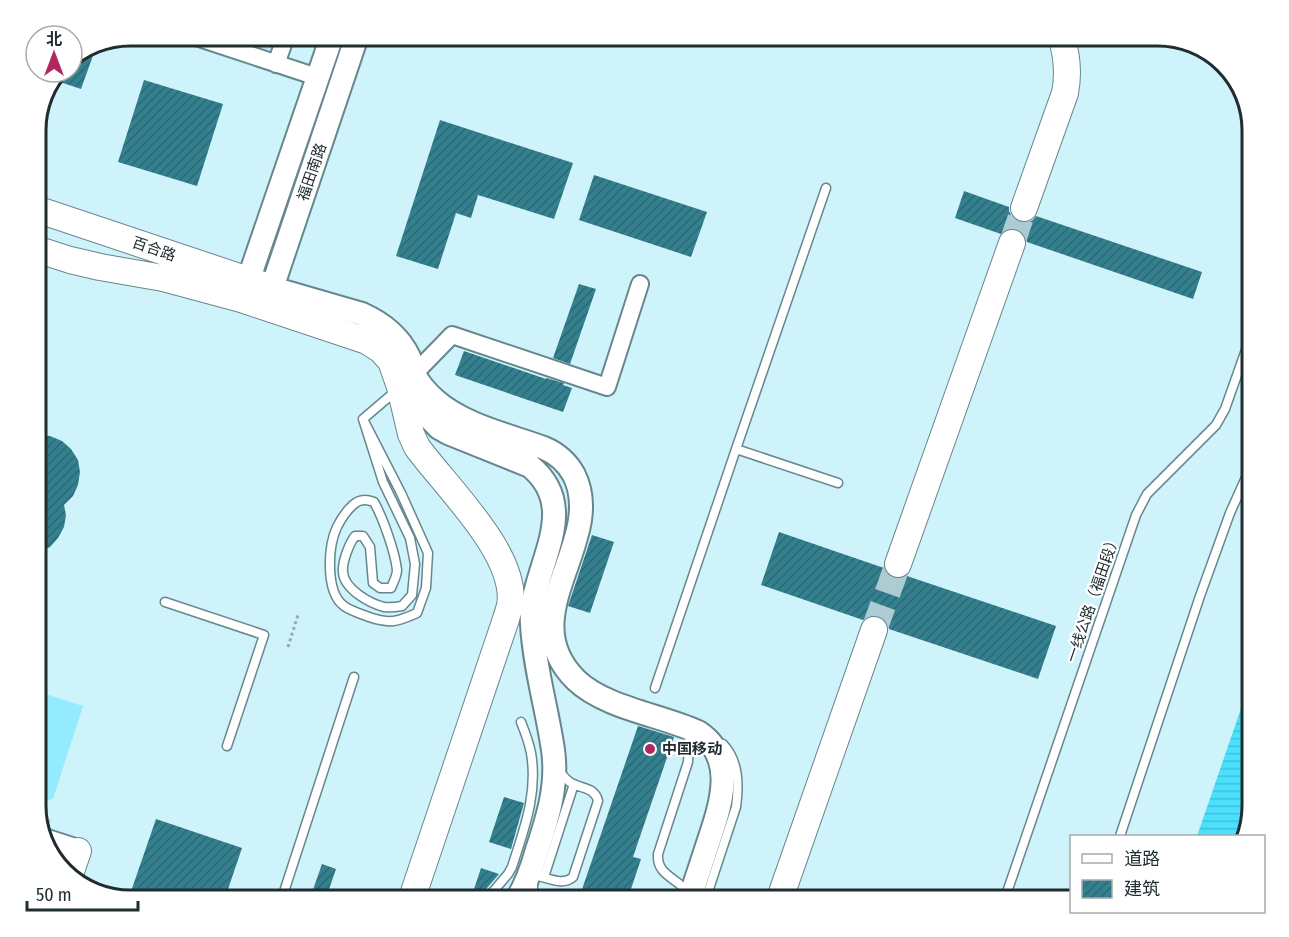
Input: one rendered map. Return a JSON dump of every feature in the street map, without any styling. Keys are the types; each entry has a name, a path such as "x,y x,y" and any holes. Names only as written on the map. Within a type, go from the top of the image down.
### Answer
{"main road":[{"name":"福田南路","path":"245,290 328,46"},
{"name":"福田南路","path":"269,298 354,46"},
{"path":"1024,208 1065,93 1068,80 1063,46"},
{"name":"百合路","path":"47,213 269,298 367,341 381,350 407,381 406,419 417,447 480,525 495,548 502,561 510,590 510,604 506,619 415,890"},
{"path":"898,564 1012,243"},
{"name":"百合路","path":"47,252 100,267 245,290"},
{"path":"407,381 420,384 433,398 460,418 554,452 568,465 578,484 581,506 578,527 554,605 555,644 575,679 595,693 690,729 704,736 714,747 720,763 723,782 722,800 693,890"},
{"path":"407,381 440,428 458,438 530,466 548,486 554,505 554,527 535,590 531,622 554,757 554,785 537,876 523,890"},
{"path":"783,890 874,630"},
{"path":"56,844 78,851 73,867"}],"street":[{"path":"223,46 317,77"},
{"path":"276,64 282,46"},
{"path":"407,381 452,335 607,387 640,284"}],"lane":[{"path":"656,688 826,188"},
{"name":"一线公路（福田段）","path":"1008,890 1136,515 1147,494 1216,424 1225,409 1242,361"},
{"path":"363,419 407,381"},
{"path":"363,419 401,493 428,553 426,588 417,613 402,620 385,622 357,613 342,605 332,582 329,556 336,529 347,510 356,502 364,499 374,502 378,509 389,538 397,572 391,588 380,588 373,583 370,547 363,536 355,536 348,545 343,572 350,588 369,602 386,608 402,606 412,596 415,564 410,538 383,482 363,419"},
{"path":"736,449 838,483"},
{"path":"1121,835 1200,596 1242,486"},
{"path":"165,602 264,635 227,746"},
{"path":"285,890 354,677"},
{"path":"494,890 512,867 529,815 534,784 531,751 521,722"},
{"path":"686,890 662,870 658,854 688,762 690,729"},
{"path":"537,876 564,882 573,878 598,801 598,797 591,790 566,779 559,771 554,757"},
{"path":"533,890 533,884 574,784"}],"path":[{"path":"288,646 298,615"}],"shaded area":[{"path":"223,46 282,46 276,64"},
{"path":"47,695 83,706 53,799 47,800"},
{"path":"1242,706 1242,806 1238,833 1237,835 1197,835"}],"building":[{"path":"93,56 84,81 84,61"},
{"path":"144,80 223,104 197,186 118,162"},
{"path":"66,84 83,84 81,89"},
{"path":"440,120 573,163 554,219 478,195 471,218 456,213 438,269 396,256"},
{"path":"594,175 707,212 691,257 579,220"},
{"path":"964,191 1009,207 1012,217 1020,222 1027,223 1036,216 1202,272 1193,299 1027,242 1024,234 1016,229 1009,228 1001,234 955,218"},
{"path":"579,284 596,289 570,364 553,358"},
{"path":"464,351 564,383 563,385 572,388 563,412 455,375"},
{"path":"47,436 62,441 71,449 78,460 80,472 73,496 64,505 66,515 64,527 47,548"},
{"path":"779,532 884,568 887,574 894,578 900,579 907,576 1056,626 1038,679 889,629 886,621 878,616 871,615 863,620 761,585"},
{"path":"592,535 614,542 590,613 568,606"},
{"path":"638,726 674,737 633,857 641,859 631,890 582,890"},
{"path":"504,797 524,803 511,849 489,842"},
{"path":"156,819 242,848 228,890 131,890"},
{"path":"322,864 336,869 329,890 313,890"},
{"path":"481,868 499,874 485,890 474,890"}],"tunnel":[{"path":"1012,243 1024,208"},
{"path":"874,630 898,564"}],"place":[{"name":"中国移动","path":"650,749"}]}
